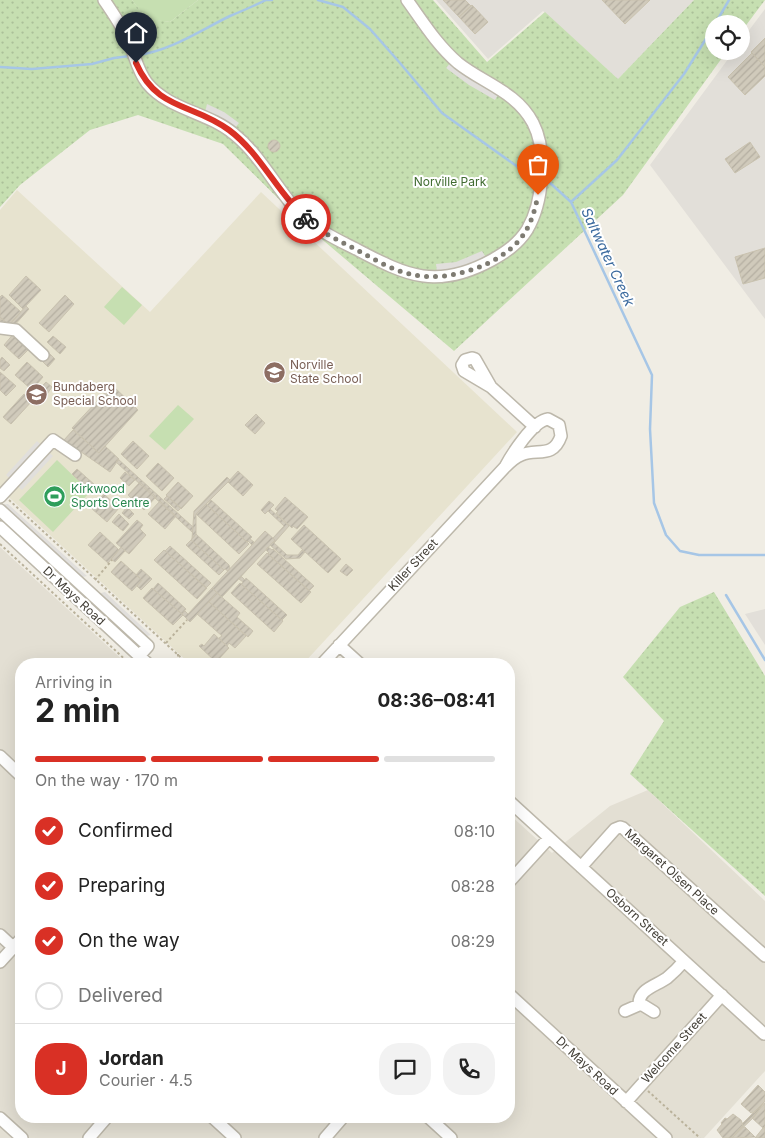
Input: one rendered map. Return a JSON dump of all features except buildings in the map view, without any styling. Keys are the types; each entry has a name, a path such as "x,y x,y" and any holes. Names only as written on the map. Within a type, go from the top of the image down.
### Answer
{"street":[{"path":"104,0 123,29 136,63 147,83 163,98 217,122 236,135 309,222 334,238 402,272 427,277 450,276 473,270 507,252 528,228 535,210 541,180 542,162 539,139 532,121 524,110 503,91 469,70 448,54 407,0"},
{"path":"0,328 16,330 43,354"},
{"path":"491,387 535,427"},
{"path":"544,420 552,420 559,425 561,429 559,441 548,451 522,454 505,467 514,451 535,427 544,420"},
{"path":"3,497 53,440 75,455"},
{"name":"Killer Street","path":"327,658 505,467"},
{"path":"0,510 148,646 139,656"},
{"name":"Dr Mays Road","path":"0,527 141,658"},
{"path":"339,645 353,658"},
{"path":"0,756 15,770"},
{"name":"Osborn Street","path":"515,807 764,1034"},
{"name":"Margaret Olsen Place","path":"581,867 615,829 623,828 765,956"},
{"path":"515,875 549,838"},
{"path":"0,935 15,941"},
{"path":"0,962 15,946"},
{"path":"639,1005 639,999 642,994 669,976 684,960"},
{"name":"Welcome Street","path":"626,1102 722,996"},
{"name":"Dr Mays Road","path":"515,1000 666,1138"},
{"path":"625,1011 639,1005 646,1006 654,1012"},
{"path":"0,1118 22,1138"},
{"path":"89,1138 102,1123"},
{"path":"219,1123 235,1138"},
{"path":"325,1138 338,1123"},
{"path":"435,1123 451,1138"}],"path":[{"path":"3,497 182,658"},
{"path":"0,544 124,658"},
{"path":"93,582 112,560"},
{"path":"166,643 187,620"},
{"path":"644,1088 700,1138"}],"shaded area":[{"path":"436,0 694,0 618,79 543,11 488,59"},
{"path":"765,9 765,319 650,165 727,60 750,60 750,29"},
{"path":"451,62 499,93 495,100 469,85 446,68"},
{"path":"207,104 224,112 239,123 234,129 205,112"},
{"name":"Norville State School","path":"17,190 150,312 261,192 517,432 309,658 183,658 0,489 0,210"},
{"path":"482,251 487,259 474,265 437,273 436,264 456,262"},
{"path":"37,441 53,456 22,490 6,475"},
{"path":"8,504 87,576 79,578 0,505"},
{"path":"0,547 120,658 15,658 15,1123 515,1123 515,819 552,853 610,806 648,790 765,901 765,1071 704,1138 0,1138"},
{"path":"105,592 151,635 143,637 97,594"},
{"path":"765,609 765,645 745,614"}],"green space":[{"name":"Norville Park","path":"0,0 132,0 146,18 170,22 198,0 433,0 487,62 545,12 618,79 694,0 765,0 750,20 750,15 705,15 705,60 720,60 623,195 454,351 305,225 223,144 138,115 90,130 20,185 0,207"},
{"path":"132,0 198,0 170,22 146,19"},
{"path":"122,287 142,305 124,325 104,307"},
{"path":"178,405 194,419 165,450 149,436"},
{"name":"Kirkwood Sports Centre","path":"57,460 90,492 53,532 19,500"},
{"path":"714,592 765,676 765,896 630,774 664,721 623,677 680,607"}],"waterway":[{"name":"Saltwater Creek","path":"138,55 174,45 230,16 266,0 272,0"},
{"name":"Saltwater Creek","path":"318,0 343,7 370,29 442,113 532,177 538,178"},
{"path":"720,15 729,0"},
{"path":"571,202 617,160 684,74 705,40"},
{"name":"Saltwater Creek","path":"0,67 32,69 92,64 130,56"},
{"name":"Saltwater Creek","path":"546,181 571,202 652,375 650,429 654,503 666,535 680,551 699,555 765,555"},
{"path":"726,595 765,660"}],"way so far":[{"path":"306,219 320,230 391,268 427,277 450,276 473,270 507,252 515,245 528,228 538,195"}],"place":[{"name":"Norville State School","path":"274,372"},
{"name":"Bundaberg Special School","path":"37,394"},
{"name":"Kirkwood Sports Centre","path":"55,496"}],"route":[{"path":"136,63 147,83 163,98 217,122 236,135 306,219"}]}
